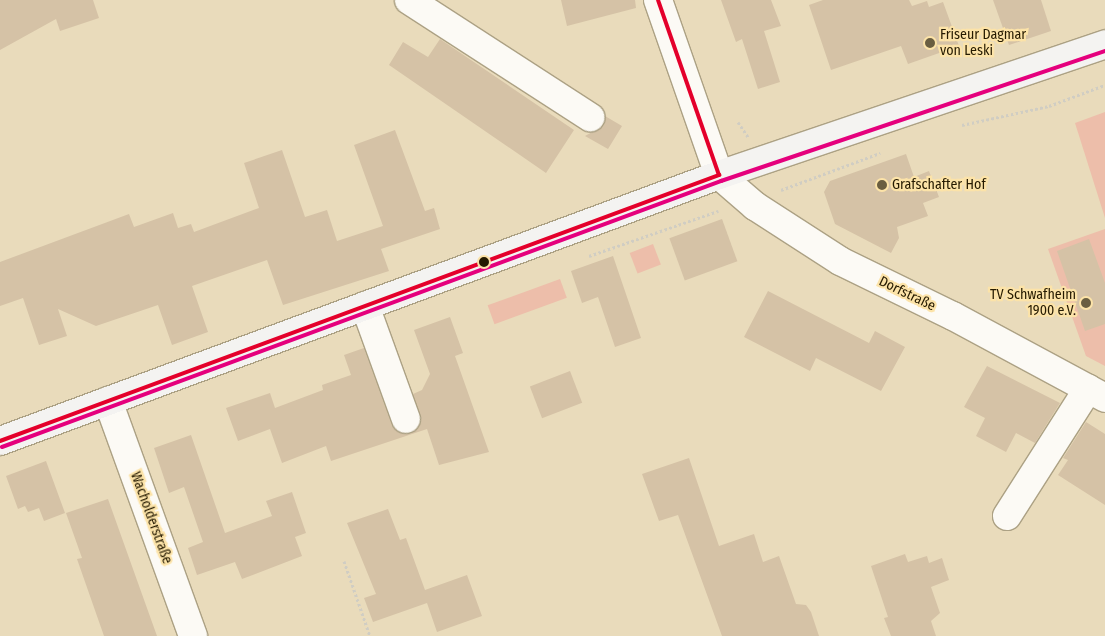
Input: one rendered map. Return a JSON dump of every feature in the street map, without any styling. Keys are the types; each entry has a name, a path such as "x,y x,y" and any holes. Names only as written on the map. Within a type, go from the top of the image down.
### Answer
{"main road":[{"path":"0,441 719,175 1105,44"}],"street":[{"path":"409,0 590,117"},
{"path":"658,0 719,175"},
{"name":"Dorfstraße","path":"719,175 749,200 840,261 953,316 1096,393"},
{"path":"365,306 406,419"},
{"path":"1007,516 1096,393"},
{"name":"Wacholderstraße","path":"108,401 193,636"}],"path":[{"path":"956,126 1050,106 1105,85"},
{"path":"581,259 884,151"},
{"path":"344,561 370,636"}],"shaded area":[{"path":"1105,112 1105,218 1075,123"},
{"name":"TV Schwafheim 1900 e.V.","path":"1105,229 1105,366 1086,356 1048,249"},
{"path":"653,244 661,265 638,273 630,253"},
{"path":"560,279 567,298 494,324 488,305"}],"building":[{"path":"0,0 93,0 99,18 60,31 56,19 0,50"},
{"path":"561,0 635,0 636,8 567,26"},
{"path":"721,0 771,0 781,26 764,31 780,82 758,89 742,39 736,42"},
{"path":"823,0 909,0 912,6 927,1 929,7 943,2 959,46 908,64 901,46 831,70 809,5"},
{"path":"993,0 1041,0 1051,31 1009,45"},
{"path":"440,39 574,130 546,173 389,65 403,42 428,57"},
{"path":"605,116 622,126 608,149 585,136 603,126"},
{"path":"395,130 425,211 434,208 440,229 381,249 389,271 283,305 267,260 192,286 208,332 172,345 158,305 96,326 58,309 67,336 39,345 23,298 0,306 0,262 129,214 134,227 173,213 178,228 191,224 194,232 259,208 244,163 282,150 305,217 327,210 337,241 383,226 354,145"},
{"path":"906,154 914,177 929,171 939,197 923,203 928,216 897,227 899,238 891,253 835,224 824,192 830,181"},
{"path":"722,219 737,261 685,280 669,238"},
{"path":"1089,239 1105,283 1105,324 1085,331 1057,251"},
{"path":"613,256 641,338 615,347 598,297 582,303 571,271"},
{"path":"768,291 869,343 875,331 905,347 881,391 816,358 810,371 744,337"},
{"path":"450,317 463,353 455,356 489,452 439,465 427,429 331,461 326,446 282,463 270,429 238,441 226,408 270,393 275,408 323,390 322,385 351,375 344,355 364,348 392,425 403,434 412,433 421,421 413,394 422,390 430,374 414,330"},
{"path":"987,366 1060,403 1035,443 1016,433 1006,452 976,436 985,418 964,407"},
{"path":"570,371 582,403 542,418 530,386"},
{"path":"1086,422 1105,434 1105,505 1058,475 1068,460 1063,458"},
{"path":"191,435 225,533 272,516 266,501 292,492 306,533 295,537 302,556 242,579 235,562 197,575 188,548 203,542 184,487 169,493 154,448"},
{"path":"689,458 719,546 754,534 763,562 779,556 796,604 806,605 811,612 819,636 722,636 678,515 659,521 642,474"},
{"path":"46,461 65,513 44,521 39,508 28,512 25,506 18,509 6,476"},
{"path":"108,499 157,636 104,636 77,559 82,558 66,513"},
{"path":"388,509 400,540 406,538 425,590 467,575 482,616 437,632 427,603 373,622 364,598 376,594 347,523"},
{"path":"905,554 908,562 927,556 929,563 942,558 949,580 931,587 940,613 931,621 936,636 891,636 884,618 888,617 871,566"}],"transit line":[{"path":"658,0 719,175"},
{"path":"2,447 721,181 1105,51"},
{"path":"0,441 719,175"}],"place":[{"name":"Friseur Dagmar von Leski","path":"930,43"},
{"name":"Grafschafter Hof","path":"882,185"},
{"name":"TV Schwafheim 1900 e.V.","path":"1086,303"}]}
